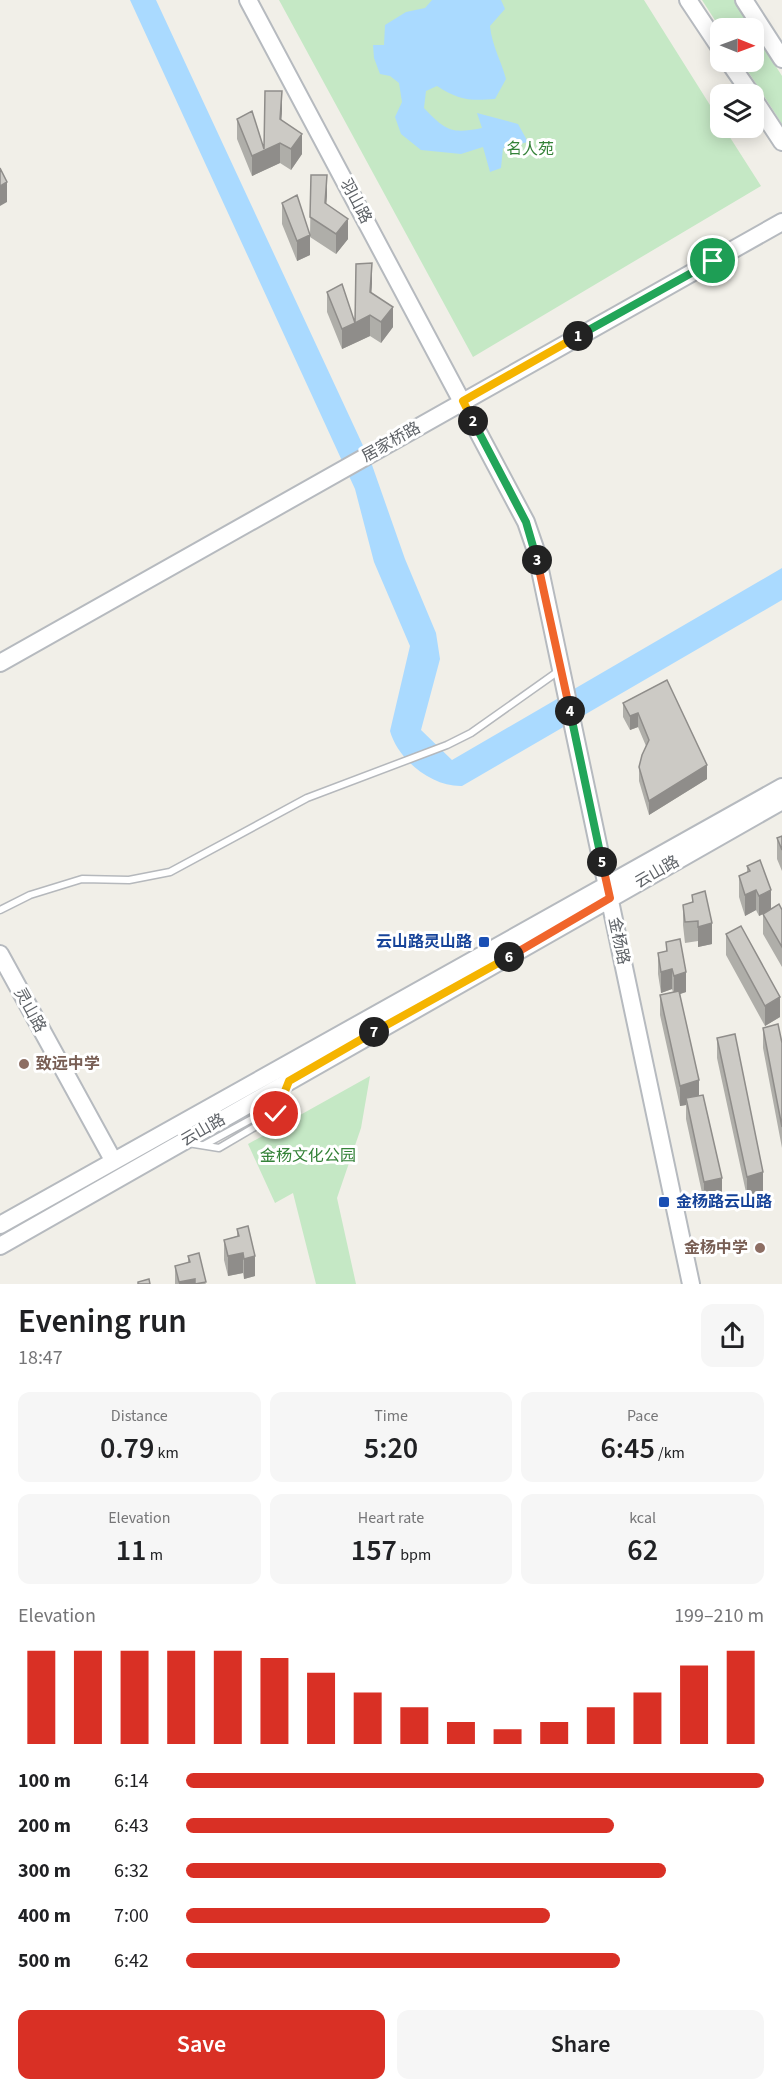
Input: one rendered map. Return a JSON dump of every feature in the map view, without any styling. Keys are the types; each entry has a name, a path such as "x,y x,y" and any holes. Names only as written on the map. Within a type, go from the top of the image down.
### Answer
{"street":[{"name":"羽山路","path":"248,0 463,401"},
{"path":"688,0 710,33"},
{"path":"744,0 782,59"},
{"path":"764,114 782,142"},
{"name":"居家桥路","path":"0,663 782,222"},
{"name":"金杨路","path":"463,401 526,522 536,551 691,1284"},
{"name":"云山路","path":"0,1246 289,1081 782,787"},
{"name":"云山路","path":"0,1225 113,1160 782,801"},
{"name":"灵山路","path":"0,954 113,1160"}],"lane":[{"path":"0,910 30,896 82,879 129,879 170,872 307,798 447,745 471,733 562,676"},
{"path":"182,1142 204,1145 281,1103 289,1081"}],"green space":[{"name":"名人苑","path":"279,0 644,0 710,105 710,138 730,138 761,186 473,357"},
{"path":"702,0 734,0 746,18 714,18"},
{"path":"764,47 782,76 782,124 764,96 764,84 756,84 748,72 764,72"},
{"name":"金杨文化公园","path":"370,1076 361,1128 337,1198 356,1284 316,1284 293,1193 275,1203 248,1144"}],"water":[{"path":"130,0 156,0 372,465 405,559 436,633 440,659 421,730 452,760 782,568 782,600 462,786 439,782 428,777 408,761 394,742 390,731 410,646 374,562 355,489"},
{"path":"432,0 501,0 505,9 490,26 506,79 495,99 464,98 437,86 426,91 424,108 438,122 450,129 463,131 482,128 477,113 518,124 528,142 503,148 501,168 490,172 483,147 461,154 421,150 401,134 395,117 402,102 399,83 390,76 380,74 374,58 373,45 384,45 385,25 406,12 425,8"}],"building":[{"path":"265,91 282,91 280,119 302,134 291,149 280,143 252,156 237,119 252,111 264,149"},
{"path":"0,168 7,182 0,186"},
{"path":"311,175 327,175 325,203 348,219 336,234 310,217"},
{"path":"297,195 310,235 297,241 282,203"},
{"path":"372,263 370,292 393,307 381,322 370,315 355,323 356,264"},
{"path":"342,284 355,323 342,329 327,292"},
{"path":"667,680 707,765 649,801 639,767 649,740 638,713 630,716 623,703"},
{"path":"782,836 782,850 777,838"},
{"path":"760,860 771,890 759,896 756,890 745,895 739,876 750,871 747,866"},
{"path":"705,891 712,923 698,927 698,921 685,922 683,905 693,902 692,895"},
{"path":"779,904 782,910 782,947 763,914"},
{"path":"741,926 780,997 765,1006 726,934"},
{"path":"680,939 686,972 674,976 672,969 661,972 658,953 667,951 666,942"},
{"path":"679,991 699,1080 680,1086 660,995"},
{"path":"778,1024 782,1043 782,1127 763,1028"},
{"path":"735,1034 763,1172 747,1177 717,1038"},
{"path":"703,1095 722,1178 704,1182 686,1098"},
{"path":"248,1226 255,1256 244,1259 243,1253 228,1256 224,1240 239,1236 237,1229"},
{"path":"199,1253 206,1282 195,1284 195,1279 179,1282 175,1266 190,1262 188,1256"},
{"path":"149,1279 150,1284 138,1284 138,1282"}],"place":[{"name":"云山路灵山路","path":"484,942"},
{"name":"致远中学","path":"24,1064"},
{"name":"金杨路云山路","path":"664,1202"},
{"name":"金杨中学","path":"760,1248"}],"route":[{"path":"276,1114 289,1081 470,980 610,898 536,551 526,522 463,401 713,261"}]}
